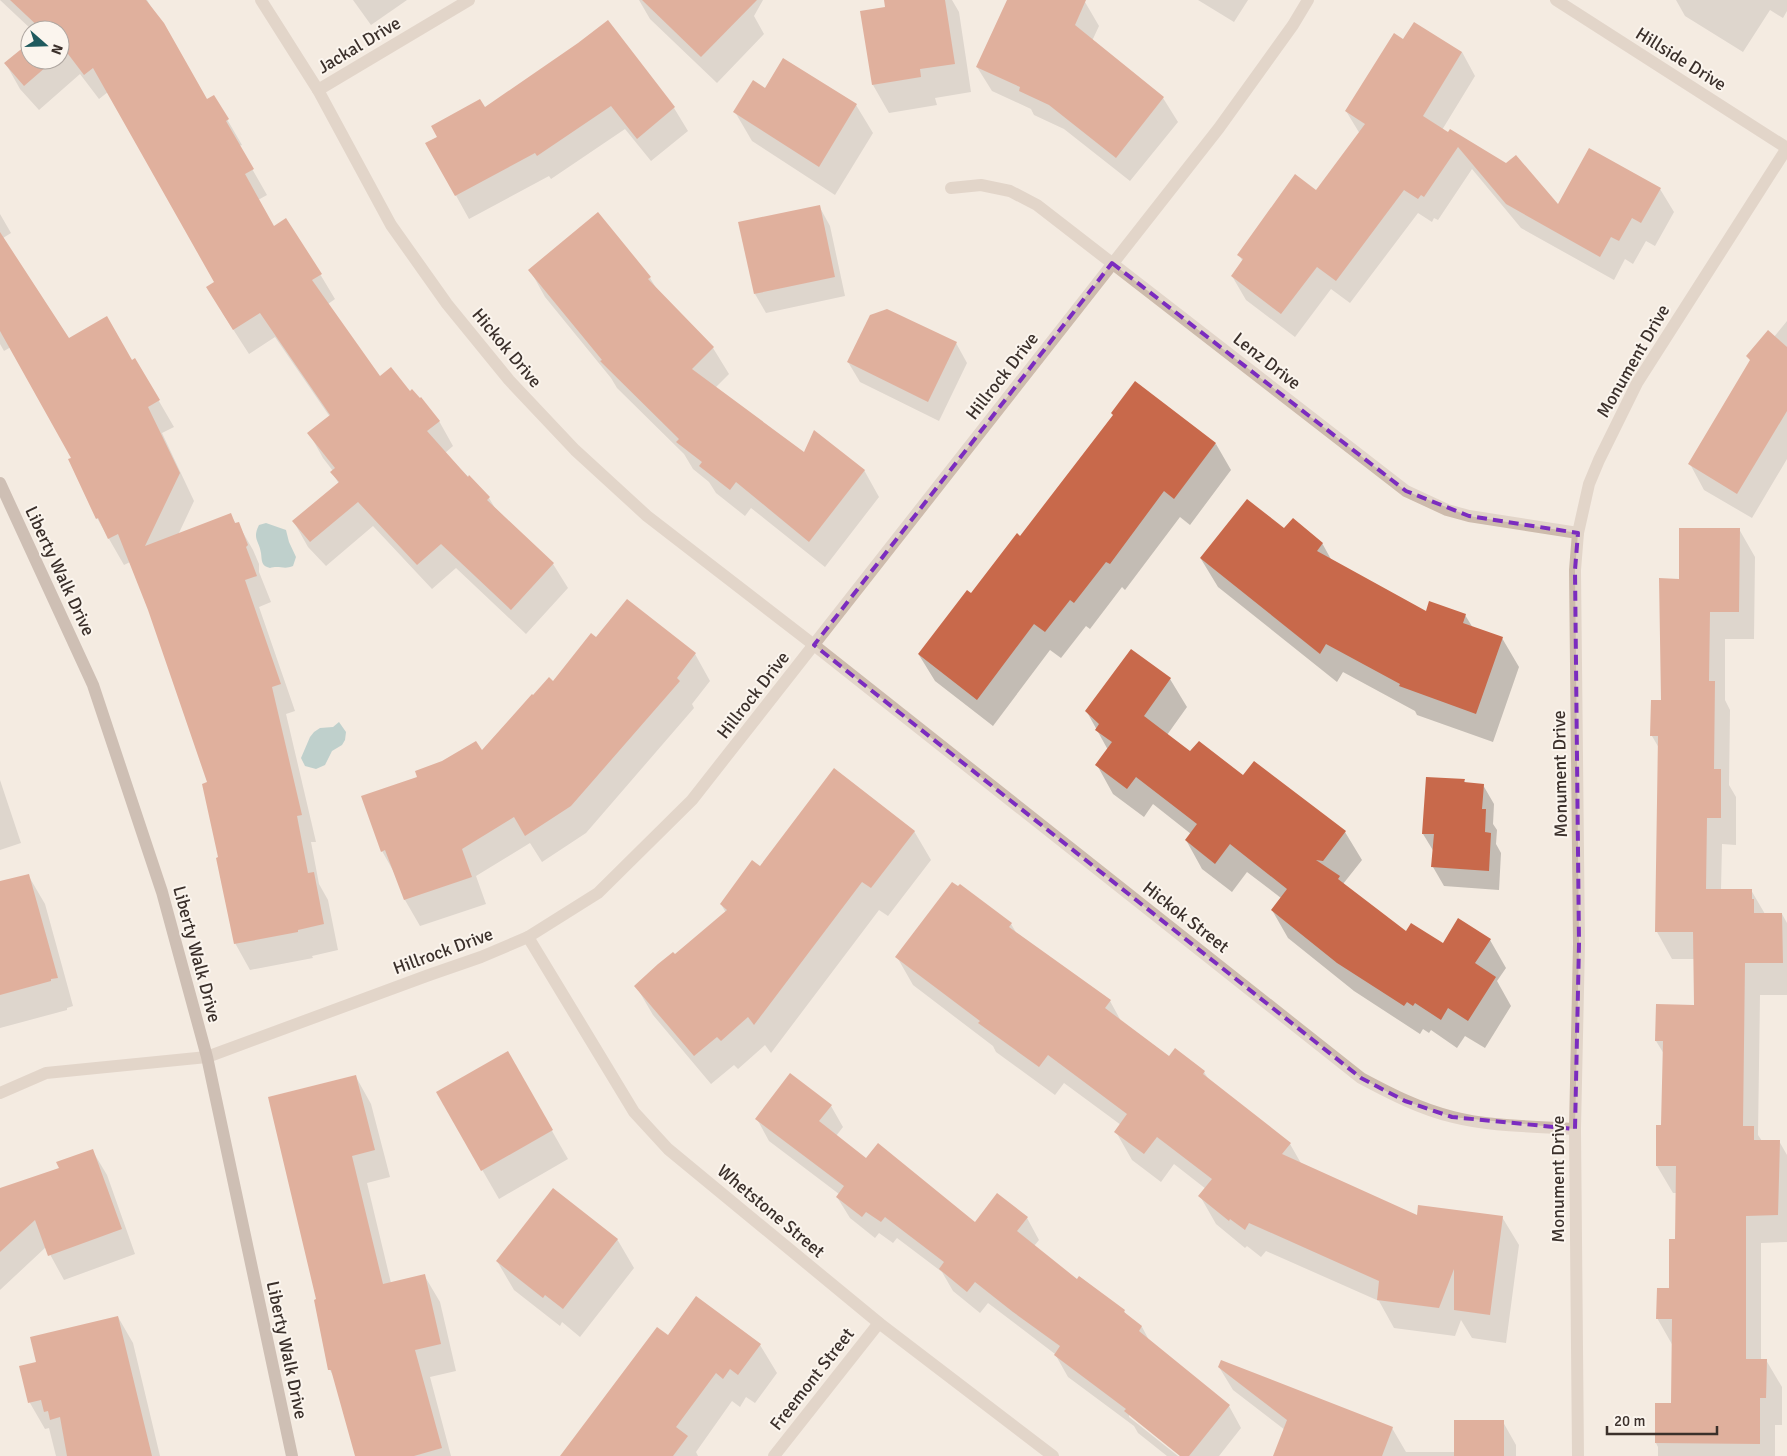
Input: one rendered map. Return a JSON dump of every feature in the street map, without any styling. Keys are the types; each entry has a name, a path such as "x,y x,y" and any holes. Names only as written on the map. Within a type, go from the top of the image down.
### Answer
{"street":[{"name":"Hickok Drive","path":"261,0 318,90 391,225 447,304 509,380 576,450 647,516 814,645"},
{"name":"Jackal Drive","path":"318,90 470,0"},
{"name":"Hillrock Drive","path":"0,1093 46,1073 207,1057 429,974 481,957 528,937 598,893 692,800 1112,262 1219,128 1293,25 1308,0"},
{"name":"Hillside Drive","path":"1556,0 1787,148"},
{"name":"Monument Drive","path":"1578,1456 1575,1130 1579,944 1575,570 1578,532 1589,484 1595,468 1637,383 1787,148"},
{"name":"Lenz Drive","path":"951,188 981,185 1010,191 1037,205 1406,491 1447,510 1468,516 1578,532"},
{"name":"Liberty Walk Drive","path":"0,483 92,685 162,892 207,1057 292,1456"},
{"name":"Hickok Street","path":"814,645 1361,1078 1405,1101 1452,1117 1476,1122 1575,1130"},
{"name":"Whetstone Street","path":"528,937 634,1112 668,1149 879,1323 1053,1456"},
{"name":"Freemont Street","path":"774,1456 879,1323"}],"highlighted area":[{"path":"1112,263 1406,491 1469,516 1578,533 1575,570 1579,944 1575,1129 1452,1117 1405,1101 1361,1078 814,645"}],"water":[{"path":"266,523 286,530 296,557 293,566 270,568 263,564 256,533 259,525"},
{"path":"339,722 346,732 342,745 332,751 325,765 316,769 305,766 301,758 310,737 320,728 333,727"}],"building":[{"path":"10,0 146,0 164,23 207,99 214,95 229,119 226,121 254,169 245,174 274,226 286,218 322,274 312,280 380,376 391,367 410,391 412,389 421,397 440,421 427,431 468,477 469,475 490,497 487,500 554,563 511,610 441,544 417,565 358,502 310,542 292,521 339,482 330,472 335,468 307,433 330,415 260,313 233,330 206,287 214,282 93,68 84,75 70,57 70,20 31,20"},
{"path":"642,0 757,0 701,57"},
{"path":"884,0 945,0 955,64 920,69 921,77 872,85 860,11 885,7"},
{"path":"1007,0 1086,0 1075,25 1164,97 1116,158 1049,105 1019,91 1020,87 976,67"},
{"path":"608,20 675,107 637,139 611,106 537,156 535,153 455,196 425,143 437,137 431,126 480,99 485,107"},
{"path":"1414,22 1462,52 1423,116 1448,132 1450,129 1506,163 1516,155 1558,204 1589,148 1661,188 1641,223 1632,218 1619,241 1611,237 1600,257 1506,204 1458,147 1424,197 1421,195 1418,199 1404,190 1336,281 1317,267 1281,314 1231,276 1243,259 1237,255 1295,174 1316,190 1365,124 1345,111 1394,33 1403,39"},
{"path":"20,50 20,70 42,70 24,86 4,63"},
{"path":"783,58 857,104 819,167 733,112 753,80 765,88"},
{"path":"820,205 835,277 754,294 738,222"},
{"path":"598,212 651,277 648,279 714,347 692,369 804,452 814,430 865,470 809,542 736,482 730,490 699,466 702,462 676,442 679,439 600,361 602,360 528,270"},
{"path":"0,232 69,338 107,316 132,360 135,358 160,400 148,407 180,473 145,546 231,513 235,523 239,522 257,576 245,580 281,684 272,687 302,815 297,816 308,873 314,872 324,924 298,930 298,932 234,944 202,784 207,782 148,610 118,534 108,539 98,518 96,519 68,459 71,458 0,331"},
{"path":"887,309 957,342 928,402 847,362 870,315"},
{"path":"1768,330 1787,347 1787,411 1737,494 1688,464 1750,360 1746,356"},
{"path":"1135,381 1216,443 1174,499 1164,491 1110,564 1106,562 1074,603 1070,600 1045,632 1034,624 977,700 918,654 967,590 971,593 1017,533 1020,536 1113,415 1111,413"},
{"path":"1247,499 1284,528 1293,518 1323,543 1317,551 1426,611 1429,601 1466,614 1463,623 1503,637 1476,714 1399,686 1400,684 1326,644 1320,654 1200,558"},
{"path":"1679,528 1740,528 1739,612 1710,612 1709,681 1715,681 1714,769 1721,769 1721,818 1707,818 1706,889 1752,889 1754,913 1782,913 1783,963 1745,963 1743,1126 1754,1126 1754,1140 1780,1140 1778,1215 1746,1216 1746,1359 1767,1359 1766,1398 1760,1398 1760,1444 1655,1443 1655,1403 1671,1403 1672,1319 1656,1319 1657,1288 1669,1288 1669,1239 1675,1239 1676,1166 1656,1166 1656,1125 1661,1125 1663,1041 1655,1041 1656,1004 1694,1005 1693,932 1655,932 1658,736 1650,736 1651,700 1661,700 1659,578 1679,579"},
{"path":"627,599 696,653 677,678 680,681 571,806 525,836 514,817 462,849 472,877 404,900 385,850 381,852 361,796 417,777 415,771 442,761 476,741 482,750 549,677 553,681 591,633 596,637"},
{"path":"1131,649 1171,678 1144,716 1190,751 1199,741 1243,775 1254,761 1346,831 1323,861 1316,860 1340,876 1338,879 1406,931 1411,923 1443,943 1458,918 1491,939 1475,963 1496,977 1468,1021 1448,1008 1441,1020 1415,1003 1413,1006 1407,1002 1404,1006 1337,963 1271,910 1287,889 1230,844 1215,864 1185,840 1197,824 1136,777 1127,789 1095,765 1112,742 1095,730 1099,724 1085,711"},
{"path":"834,768 915,831 871,888 862,882 754,1025 748,1017 721,1041 717,1037 694,1056 634,986 658,964 673,952 675,954 727,910 720,904 752,860 760,866"},
{"path":"1426,777 1465,779 1464,782 1484,784 1482,809 1486,809 1485,832 1491,833 1489,871 1431,867 1434,834 1422,834"},
{"path":"29,874 58,978 0,995 0,881"},
{"path":"952,882 958,886 960,884 1012,923 1009,927 1111,1000 1105,1008 1169,1056 1175,1048 1205,1071 1203,1074 1291,1143 1282,1154 1417,1215 1418,1205 1503,1216 1490,1315 1454,1310 1454,1269 1439,1308 1377,1300 1379,1281 1249,1223 1245,1230 1230,1219 1229,1221 1198,1196 1212,1179 1157,1137 1144,1154 1114,1132 1127,1114 1048,1055 1039,1067 978,1023 980,1021 895,957"},
{"path":"508,1051 553,1130 481,1171 436,1092"},
{"path":"790,1073 832,1105 819,1121 866,1158 878,1143 975,1222 997,1193 1028,1217 1017,1231 1077,1279 1079,1276 1125,1310 1124,1312 1142,1326 1139,1331 1230,1405 1189,1456 1180,1456 1124,1411 1126,1409 1054,1355 1060,1346 975,1282 967,1292 939,1269 944,1262 885,1217 881,1222 866,1212 862,1217 836,1197 844,1186 755,1119"},
{"path":"356,1075 375,1150 352,1156 383,1284 425,1274 441,1344 415,1350 442,1448 414,1456 355,1456 331,1370 328,1370 314,1300 316,1299 268,1097"},
{"path":"93,1149 122,1229 48,1256 35,1220 0,1252 0,1188 59,1168 56,1162"},
{"path":"553,1188 618,1239 563,1309 545,1295 543,1298 496,1261"},
{"path":"696,1296 761,1344 738,1375 730,1369 723,1379 716,1373 676,1427 688,1436 673,1456 560,1456 657,1327 668,1335"},
{"path":"118,1316 152,1456 67,1456 60,1417 50,1420 48,1411 44,1412 41,1400 28,1403 19,1366 36,1362 30,1337"},
{"path":"1221,1360 1393,1427 1382,1456 1273,1456 1287,1420 1218,1367"},
{"path":"1454,1420 1504,1420 1504,1456 1454,1456"}]}
